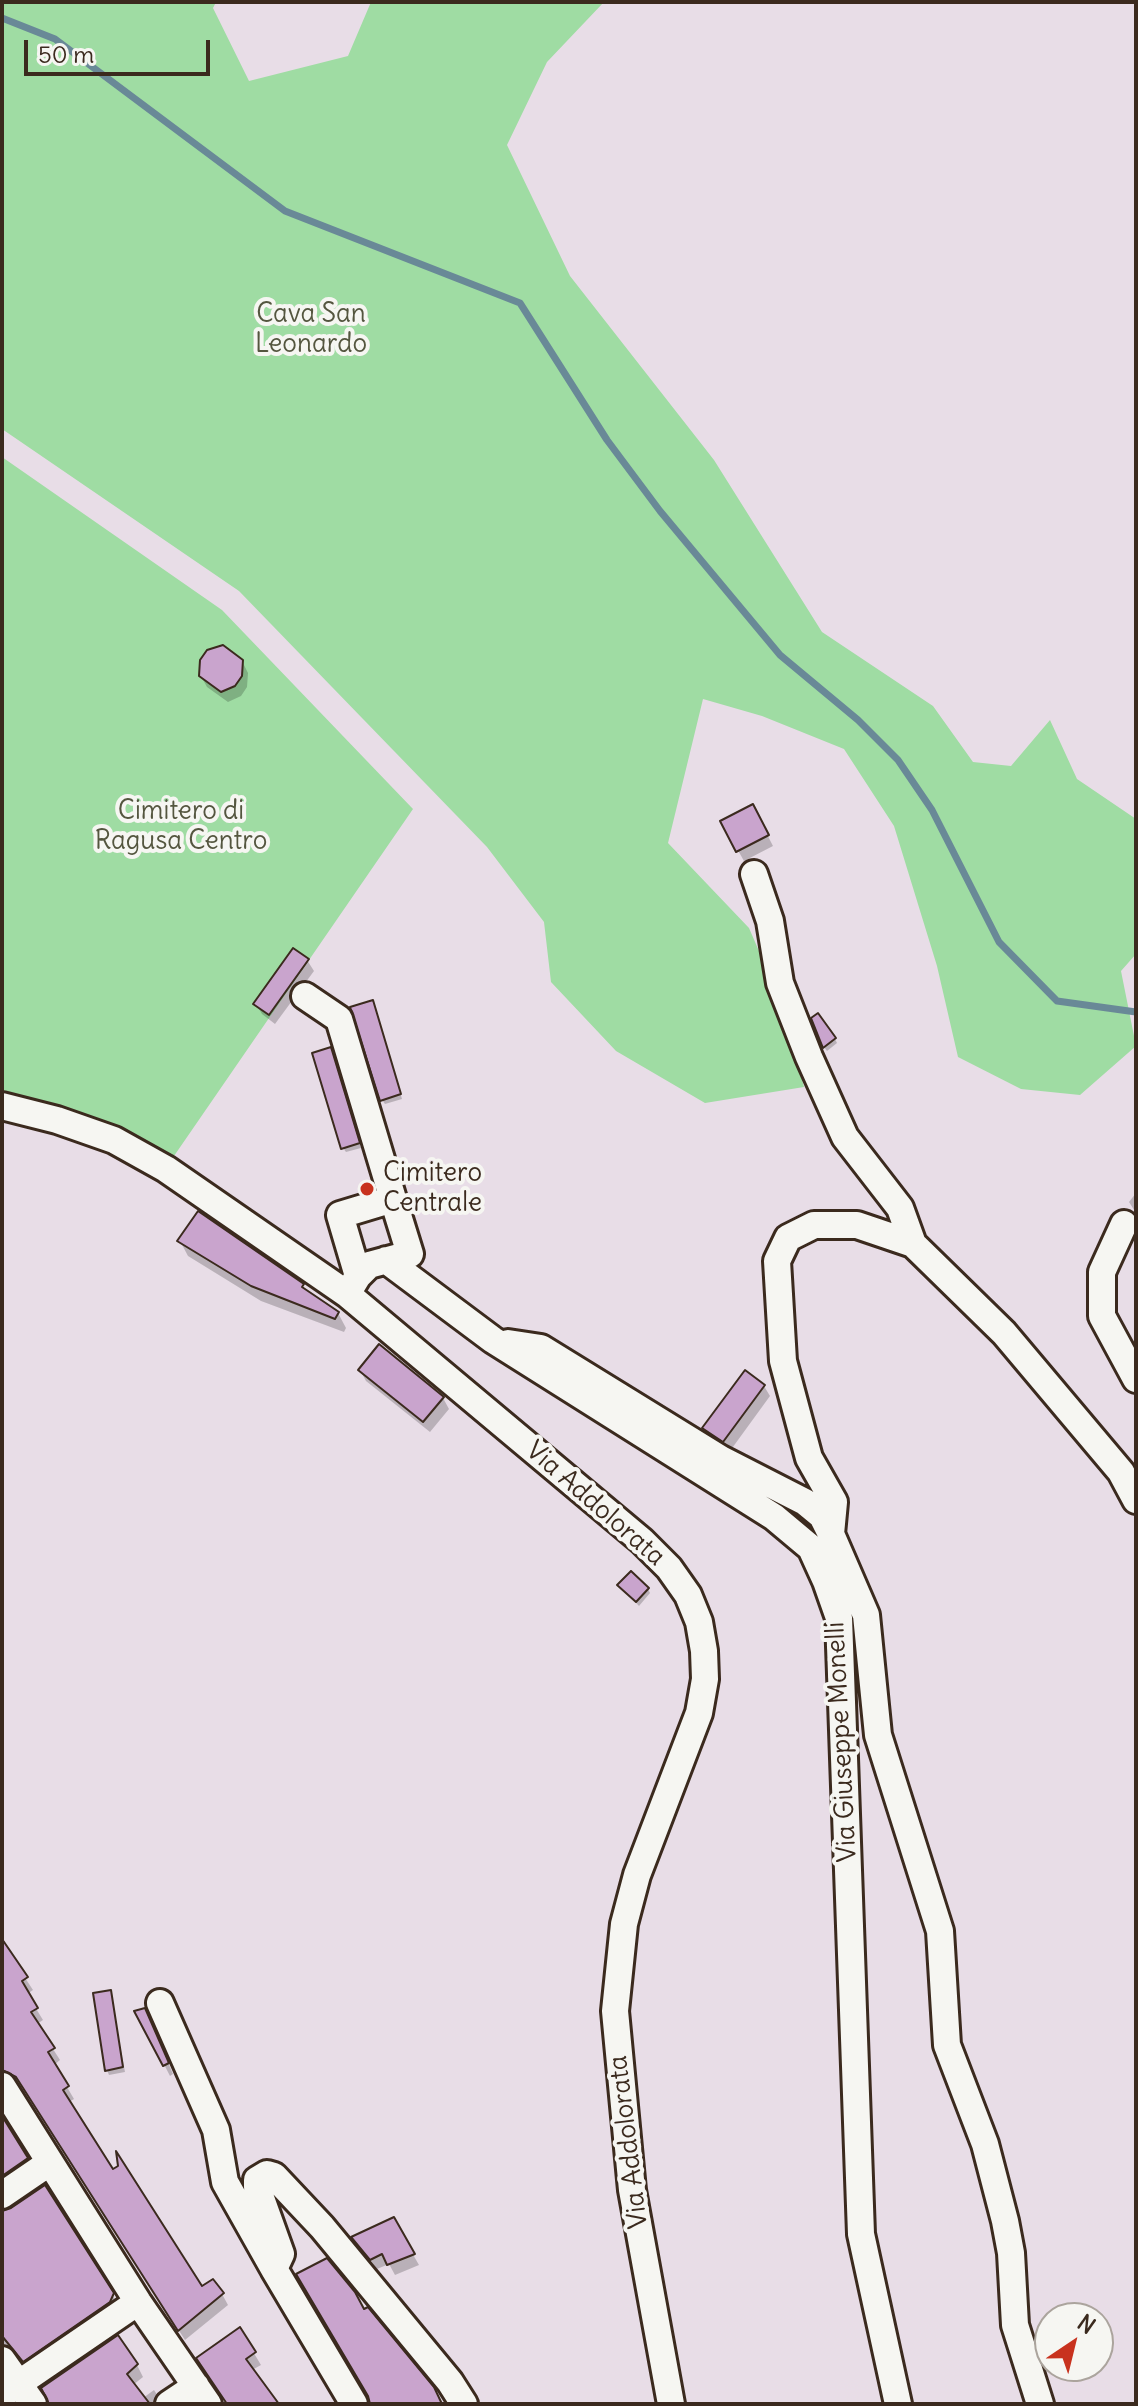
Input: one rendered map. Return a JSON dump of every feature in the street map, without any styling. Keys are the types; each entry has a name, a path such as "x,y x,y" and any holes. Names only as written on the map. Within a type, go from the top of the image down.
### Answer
{"street":[{"path":"754,874 770,921 780,983 809,1057 845,1137 900,1208 913,1244"},
{"path":"305,996 339,1019 410,1254 374,1262 352,1285"},
{"name":"Via Addolorata","path":"2,1106 114,1140 352,1285 642,1541 669,1568 688,1595 699,1622 705,1679 699,1713 637,1875 618,1960 615,2011 632,2190 671,2404"},
{"path":"352,1285 340,1215 393,1199"},
{"path":"1124,1224 1102,1272 1102,1316 1136,1379"},
{"path":"831,1534 834,1502 809,1458 783,1361 777,1261 788,1238 814,1225 857,1225 913,1244 1004,1333 1121,1472 1136,1500"},
{"name":"Via Giuseppe Monelli","path":"386,1260 493,1340 774,1517 811,1548 826,1581 839,1618 861,2234 898,2404"},
{"path":"493,1340 541,1348 721,1459 805,1502 822,1516 866,1615 878,1735 940,1931 947,2045 985,2144 1005,2221 1011,2253 1015,2325 1040,2404"},
{"path":"160,2003 216,2130 225,2182 354,2404"},
{"path":"2,2086 138,2302 202,2395 169,2404"},
{"path":"2,2195 49,2163"},
{"path":"274,2269 281,2254 257,2187 257,2180 267,2174 274,2176 322,2227 450,2382 464,2404"},
{"path":"2,2360 18,2394 138,2302"}],"green space":[{"name":"Cava San Leonardo","path":"2,2 216,2 213,8 249,81 348,56 371,2 604,2 547,62 507,145 570,276 714,460 822,632 933,706 973,762 1011,766 1050,720 1077,779 1136,819 1136,954 1121,971 1136,1046 1080,1095 1021,1089 958,1057 937,966 894,826 844,749 762,716 703,699 668,843 749,928 784,1009 804,1087 705,1103 616,1051 551,982 544,922 487,847 239,591 2,429"},
{"name":"Cimitero di Ragusa Centro","path":"2,457 222,610 413,809 174,1156 121,1128 2,1094"}],"building":[{"path":"223,645 243,660 242,676 235,686 221,692 199,676 200,660 207,650"},
{"path":"753,804 769,835 736,852 720,821"},
{"path":"293,948 309,959 269,1015 253,1004"},
{"path":"373,1000 401,1094 380,1101 350,1007"},
{"path":"818,1013 836,1038 823,1048 811,1018"},
{"path":"331,1047 360,1143 341,1149 312,1053"},
{"path":"198,1211 304,1284 302,1287 339,1312 335,1319 251,1286 177,1241"},
{"path":"379,1344 444,1397 423,1422 358,1370"},
{"path":"745,1370 765,1385 723,1442 702,1428"},
{"path":"631,1571 649,1588 636,1602 617,1585"},
{"path":"2,1939 28,1977 22,1981 38,2008 31,2012 55,2048 48,2052 69,2086 63,2090 113,2169 118,2166 116,2151 202,2286 213,2279 224,2293 178,2331 16,2077 2,2070"},
{"path":"111,1990 123,2067 105,2071 93,1993"},
{"path":"145,2008 169,2063 163,2066 134,2011"},
{"path":"2,2116 28,2158 2,2176"},
{"path":"45,2185 114,2293 110,2302 23,2362 2,2336 2,2211"},
{"path":"394,2217 415,2254 387,2265 382,2254 370,2260 351,2237"},
{"path":"327,2258 355,2292 364,2309 368,2307 434,2387 442,2404 370,2404 296,2274"},
{"path":"240,2327 256,2352 246,2359 279,2404 227,2404 196,2358"},
{"path":"118,2335 138,2364 127,2374 150,2404 49,2404 41,2388"}],"waterway":[{"name":"Cava San Leonardo","path":"2,18 55,39 285,211 520,303 607,440 660,511 780,655 858,720 898,760 932,810 999,942 1057,1001 1136,1012"}],"place":[{"name":"Cimitero Centrale","path":"367,1189"}]}
